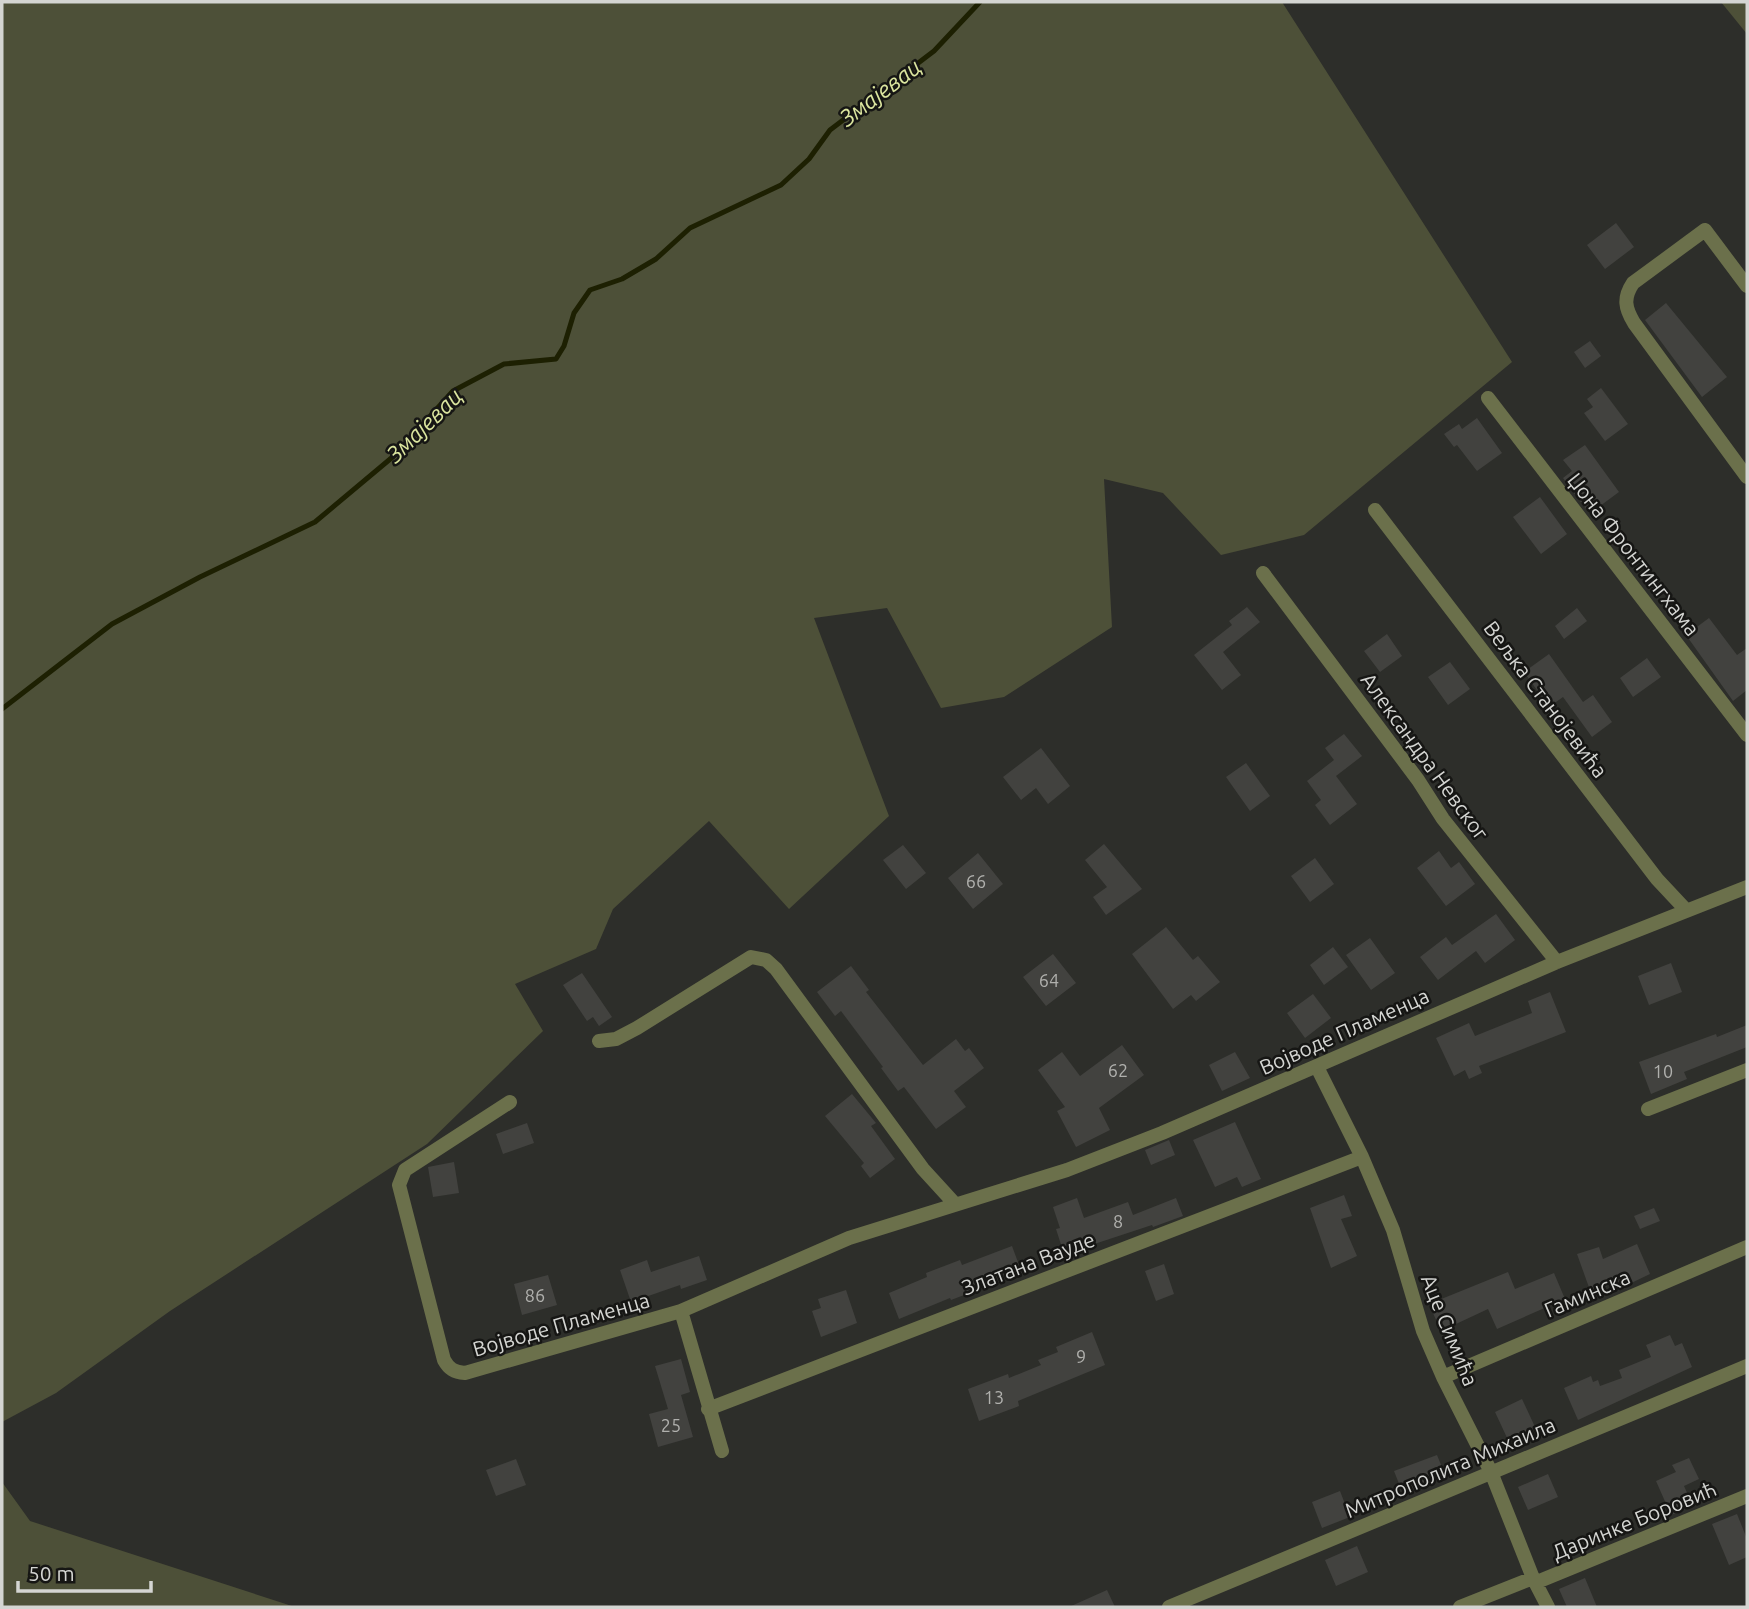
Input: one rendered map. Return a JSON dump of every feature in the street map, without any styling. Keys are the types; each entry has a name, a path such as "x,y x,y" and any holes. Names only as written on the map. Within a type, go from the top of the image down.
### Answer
{"street":[{"path":"1747,286 1705,230 1633,284 1626,296 1626,310 1634,323 1747,477"},
{"name":"Џона Фронтингхама","path":"1488,398 1747,735"},
{"name":"Вељка Станојевића","path":"1375,510 1657,879 1686,910"},
{"name":"Александра Невског","path":"1263,573 1418,780 1443,819 1557,962"},
{"name":"Војводе Пламенца","path":"510,1102 405,1170 398,1185 444,1360 448,1367 456,1372 465,1373 681,1311 849,1237 1066,1170 1162,1133 1557,962 1747,887"},
{"path":"598,1041 617,1039 751,957 758,957 776,969 923,1170 955,1204"},
{"name":"Аце Симића","path":"1317,1067 1362,1157 1393,1230 1423,1331 1491,1472 1548,1607"},
{"path":"1648,1109 1747,1070"},
{"name":"Златана Вауде","path":"708,1409 1362,1157"},
{"name":"Гаминска","path":"1443,1377 1747,1247"},
{"path":"681,1311 722,1451"},
{"name":"Митрополита Михаила","path":"1169,1607 1747,1366"},
{"name":"Даринке Боровић","path":"1460,1607 1747,1496"}],"green space":[{"path":"4,2 1282,2 1512,362 1304,535 1221,555 1163,493 1104,479 1112,627 1004,697 941,708 887,608 814,618 889,816 789,909 709,821 613,909 596,949 515,984 543,1031 427,1144 170,1311 56,1393 2,1422"},
{"path":"1721,2 1747,2 1747,34"},
{"path":"2,1482 30,1521 295,1607 2,1607"}],"building":[{"path":"1616,223 1634,247 1605,269 1587,245"},
{"path":"1666,303 1727,377 1702,397 1645,320"},
{"path":"1590,341 1601,356 1585,368 1574,352"},
{"path":"1601,388 1628,424 1605,441 1584,413 1593,407 1587,399"},
{"path":"1477,418 1502,453 1477,471 1457,445 1454,447 1444,434 1459,424 1462,429"},
{"path":"1585,445 1619,492 1600,506 1597,501 1586,509 1563,478 1572,471 1563,460"},
{"path":"1540,497 1567,534 1541,554 1513,517"},
{"path":"1247,607 1260,622 1223,652 1241,675 1222,690 1194,655 1232,625 1229,621"},
{"path":"1577,608 1587,621 1564,639 1555,626"},
{"path":"1709,618 1737,655 1747,648 1747,690 1733,701 1686,635"},
{"path":"1387,634 1402,656 1380,672 1364,651"},
{"path":"1549,654 1583,702 1593,695 1612,722 1592,737 1563,697 1549,707 1524,672"},
{"path":"1647,658 1661,677 1633,697 1620,678"},
{"path":"1450,662 1470,689 1448,705 1428,677"},
{"path":"1344,734 1362,756 1336,776 1357,804 1330,825 1315,805 1321,800 1307,781 1334,760 1325,748"},
{"path":"1041,748 1070,786 1048,804 1036,788 1021,800 1003,777"},
{"path":"1246,763 1270,796 1250,811 1226,777"},
{"path":"1104,844 1142,889 1106,915 1093,897 1107,887 1085,860"},
{"path":"903,845 926,873 906,889 883,860"},
{"path":"1439,851 1451,868 1459,862 1475,884 1446,906 1417,868"},
{"path":"978,853 1003,884 973,909 948,878"},
{"path":"1315,858 1334,884 1310,902 1291,876"},
{"path":"1496,914 1515,940 1485,963 1476,951 1438,980 1420,957 1446,937 1452,945"},
{"path":"1166,927 1193,960 1198,956 1220,982 1196,1001 1191,995 1173,1009 1132,954"},
{"path":"1370,938 1395,973 1371,990 1346,955"},
{"path":"1333,947 1348,967 1324,985 1310,965"},
{"path":"1053,954 1076,983 1046,1006 1023,977"},
{"path":"1671,963 1682,992 1649,1005 1638,976"},
{"path":"851,966 869,990 866,992 923,1065 956,1039 965,1051 969,1048 984,1068 954,1091 966,1107 936,1129 904,1087 898,1091 841,1011 835,1016 817,992"},
{"path":"582,973 612,1017 599,1026 593,1017 587,1021 563,985"},
{"path":"1550,992 1566,1032 1479,1066 1482,1073 1469,1079 1465,1070 1454,1076 1436,1038 1469,1023 1475,1036 1532,1013 1528,1001"},
{"path":"1313,994 1331,1018 1305,1038 1287,1013"},
{"path":"1747,1025 1747,1047 1684,1072 1687,1079 1651,1094 1639,1062"},
{"path":"1122,1045 1144,1075 1099,1108 1110,1130 1076,1147 1057,1111 1065,1107 1038,1070 1062,1052 1080,1076"},
{"path":"1235,1052 1250,1078 1222,1091 1209,1065"},
{"path":"852,1094 876,1123 871,1126 895,1159 870,1178 861,1166 864,1163 825,1116"},
{"path":"1235,1122 1261,1179 1242,1187 1237,1177 1215,1187 1193,1140"},
{"path":"527,1123 534,1143 503,1154 496,1134"},
{"path":"1169,1140 1175,1155 1151,1165 1145,1150"},
{"path":"454,1162 459,1193 433,1197 428,1167"},
{"path":"1344,1195 1352,1216 1341,1219 1357,1256 1331,1268 1310,1208"},
{"path":"1077,1198 1084,1218 1128,1202 1133,1215 1176,1198 1183,1216 1064,1254 1053,1207"},
{"path":"1654,1208 1660,1221 1640,1229 1634,1216"},
{"path":"1637,1244 1650,1274 1625,1286 1622,1280 1591,1293 1577,1254 1599,1247 1603,1259"},
{"path":"1012,1246 1022,1273 899,1319 889,1293 927,1277 926,1273 960,1260 962,1265"},
{"path":"699,1256 707,1280 681,1289 680,1285 631,1302 620,1270 647,1260 651,1272"},
{"path":"1164,1264 1174,1294 1156,1301 1145,1271"},
{"path":"1508,1272 1515,1289 1554,1273 1565,1299 1497,1329 1488,1309 1441,1331 1429,1304"},
{"path":"548,1275 557,1305 522,1315 514,1284"},
{"path":"846,1290 857,1323 821,1337 812,1311 821,1308 818,1299"},
{"path":"1092,1332 1105,1365 1018,1401 1019,1406 979,1421 968,1389 1008,1374 1009,1378 1041,1365 1038,1360 1058,1352 1056,1347"},
{"path":"1670,1335 1675,1346 1682,1343 1692,1367 1578,1420 1564,1388 1591,1376 1593,1382 1598,1380 1600,1386 1622,1378 1619,1370 1651,1357 1646,1345"},
{"path":"681,1359 690,1392 681,1395 693,1437 658,1447 649,1414 668,1409 655,1366"},
{"path":"1522,1399 1536,1429 1509,1442 1495,1412"},
{"path":"1437,1455 1446,1477 1403,1494 1394,1471"},
{"path":"1689,1458 1699,1479 1684,1486 1693,1506 1671,1515 1656,1481 1676,1472 1672,1465"},
{"path":"516,1459 526,1485 496,1496 486,1470"},
{"path":"1548,1474 1558,1497 1528,1510 1518,1487"},
{"path":"1340,1491 1350,1517 1322,1528 1312,1502"},
{"path":"1737,1514 1747,1539 1747,1557 1729,1565 1712,1524"},
{"path":"1357,1546 1368,1572 1336,1586 1325,1560"},
{"path":"1585,1578 1597,1607 1567,1607 1559,1589"},
{"path":"1107,1590 1115,1607 1069,1607"}],"waterway":[{"name":"Змајевац","path":"2,709 112,624 200,577 315,522 395,455 453,391 504,364 556,359 564,346 574,313 590,290 622,279 656,259 690,228 781,185 809,159 830,130 934,51 980,2"}]}
